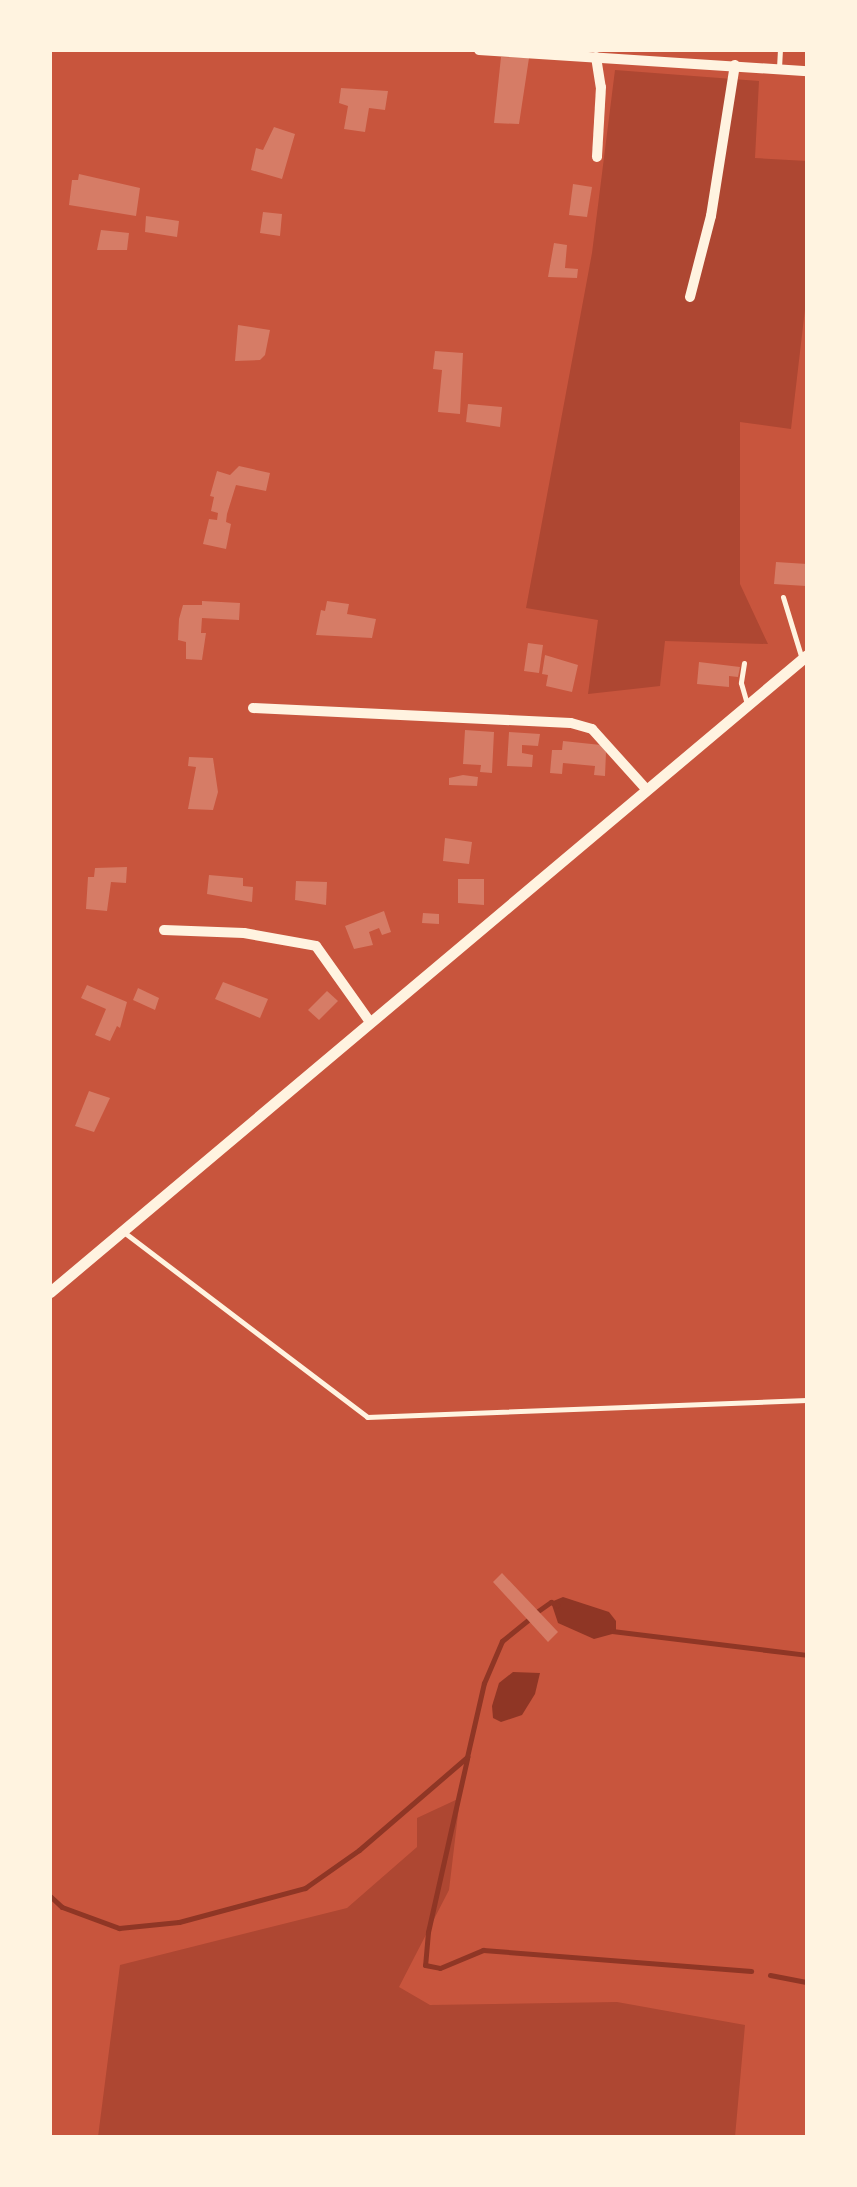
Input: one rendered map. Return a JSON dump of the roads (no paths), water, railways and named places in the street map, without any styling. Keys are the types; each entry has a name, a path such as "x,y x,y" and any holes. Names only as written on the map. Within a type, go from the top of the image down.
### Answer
{"street":[{"path":"479,50 807,70"},
{"path":"596,57 601,88 597,158"},
{"path":"690,297 711,216 735,66"},
{"path":"50,1292 804,657"},
{"path":"252,708 572,723 592,729 646,789"},
{"path":"164,930 244,933 316,946 370,1022"}],"lane":[{"path":"779,68 780,50"},
{"path":"783,597 792,638 804,657"},
{"path":"744,663 741,683 747,704"},
{"path":"123,1232 366,1416 807,1400"}],"waterway":[{"path":"538,1611 551,1602 557,1605"},
{"path":"50,1896 62,1907 119,1928 179,1922 305,1888 359,1850 467,1757 484,1683 502,1641 528,1620"},
{"path":"612,1631 807,1655"},
{"path":"467,1759 428,1932 425,1965 440,1968 483,1950 751,1971"},
{"path":"770,1975 807,1982"}]}
